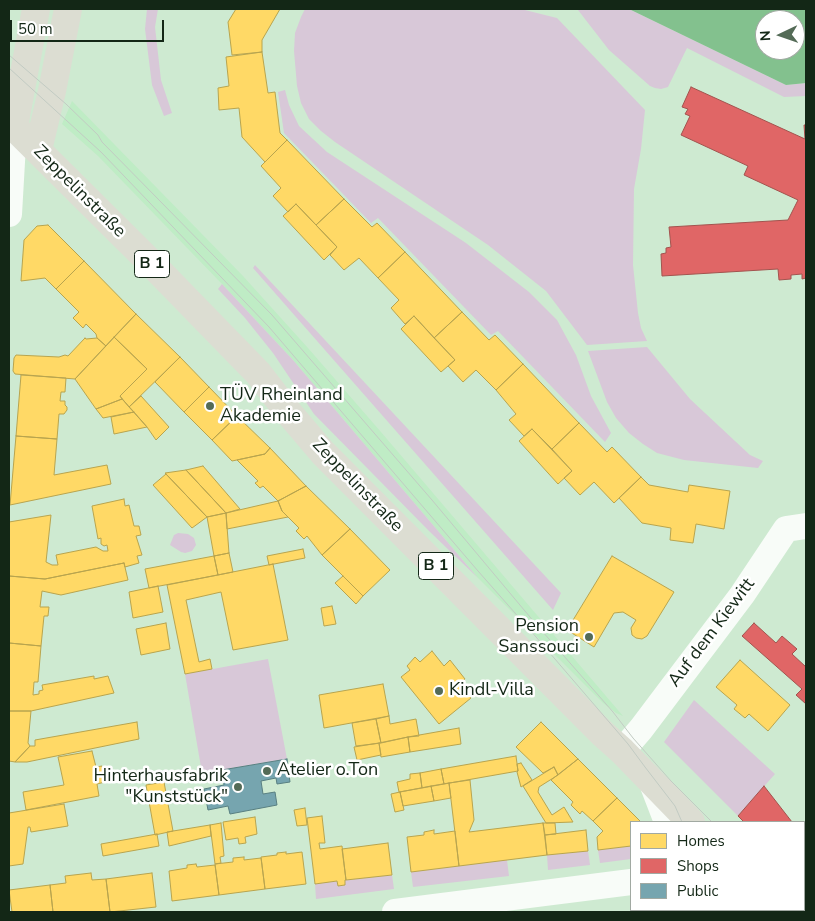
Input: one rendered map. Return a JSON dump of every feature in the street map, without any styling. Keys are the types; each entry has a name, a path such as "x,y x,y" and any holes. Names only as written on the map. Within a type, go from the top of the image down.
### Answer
{"main road":[{"path":"11,125 19,49 36,9"},
{"path":"38,150 68,9"},
{"name":"Zeppelinstraße","path":"11,125 258,372 288,413 323,453 690,821"}],"street":[{"path":"9,214 11,125"},
{"name":"Auf dem Kiewitt","path":"622,751 642,729 742,595 786,529 806,526"},
{"path":"652,783 667,821"},
{"path":"395,912 630,882"}],"shaded area":[{"path":"147,9 158,9 155,27 161,80 172,113 164,116 152,85 145,29"},
{"path":"305,9 521,9 557,18 645,110 634,189 633,265 638,313 641,328 647,341 587,345 546,291 488,245 321,131 309,119 301,103 297,86 294,51 295,33"},
{"path":"574,9 629,9 786,85 806,83 806,96 784,97 687,48 668,87 655,88 650,86 609,50 578,10"},
{"path":"629,9 806,9 806,83 786,85"},
{"path":"285,90 289,105 299,126 327,152 466,243 529,292 557,320 576,355 591,396 611,433 605,442 498,331 491,335 378,218 371,223 284,133 278,92"},
{"path":"72,101 243,276 308,348 623,716 603,703 478,578 293,360 98,156 62,124"},
{"path":"255,265 561,593 553,610 253,268"},
{"path":"222,284 293,360 478,578 314,414 273,353 245,318 218,289"},
{"path":"647,347 690,399 750,455 763,461 758,468 684,460 657,453 629,433 616,418 607,402 588,351"},
{"path":"178,533 188,534 194,538 196,545 192,551 181,552 170,545 174,535"},
{"path":"268,659 287,759 202,773 185,674"},
{"path":"694,700 775,774 738,816 664,742"},
{"path":"630,846 630,859 600,863 598,850"},
{"path":"588,851 590,865 548,870 547,855"},
{"path":"507,860 509,876 413,887 411,872"},
{"path":"392,875 394,889 316,899 315,884 337,881 338,886 345,885 345,880"}],"building: Homes":[{"path":"236,9 280,9 262,40 262,52 232,55 228,22"},
{"path":"262,52 268,93 275,92 280,133 287,140 265,162 242,137 239,108 219,110 218,88 229,86 226,57"},
{"path":"287,140 344,199 316,225 296,204 288,212 273,196 281,188 261,166"},
{"path":"344,199 372,227 377,223 405,252 378,278 359,258 344,270 330,255 337,247 316,225"},
{"path":"296,204 337,247 324,260 283,216"},
{"path":"48,225 84,261 56,289 45,278 21,281 24,240 37,226"},
{"path":"405,252 462,312 434,338 414,316 405,324 391,308 399,300 378,278"},
{"path":"84,261 136,314 106,346 86,324 83,328 73,318 79,312 56,289"},
{"path":"462,312 489,340 495,335 523,364 496,390 476,370 463,382 448,366 455,360 434,338"},
{"path":"136,314 180,357 129,407 120,396 147,369 114,337"},
{"path":"414,316 455,360 441,372 401,329"},
{"path":"114,337 147,369 120,396 122,399 96,409 75,379"},
{"path":"85,338 97,338 106,346 75,379 15,374 13,371 16,355 68,356"},
{"path":"180,357 209,387 184,412 155,382"},
{"path":"523,364 579,423 552,449 532,429 524,436 509,420 516,414 496,390"},
{"path":"21,375 66,378 65,392 61,392 60,401 65,401 67,410 64,414 59,414 57,439 16,436"},
{"path":"209,387 237,416 212,440 184,412"},
{"path":"141,396 169,427 156,440 129,407"},
{"path":"122,399 134,412 103,418 96,409"},
{"path":"134,412 147,427 114,434 111,417"},
{"path":"237,416 270,448 265,454 232,461 212,440"},
{"path":"579,423 607,452 612,447 641,477 614,503 594,482 580,495 564,478 572,471 552,449"},
{"path":"532,429 572,471 558,484 519,441"},
{"path":"16,436 57,439 54,475 107,465 111,484 10,505"},
{"path":"270,448 306,486 278,501 263,486 260,488 255,483 258,481 237,460 265,454"},
{"path":"203,466 240,509 226,513 186,470"},
{"path":"186,470 226,513 207,517 165,473"},
{"path":"166,474 207,517 192,528 153,485"},
{"path":"641,477 649,485 688,492 689,485 730,491 724,529 696,524 693,543 670,540 671,528 642,523 619,498"},
{"path":"306,486 350,529 322,555 307,536 304,539 296,531 299,528 282,511 278,501"},
{"path":"124,499 125,506 129,505 134,526 139,526 141,535 136,536 142,555 137,556 139,563 125,567 124,563 45,579 9,576 9,522 51,515 46,562 58,565 56,555 96,547 103,551 108,551 107,545 101,544 101,538 98,539 92,506"},
{"path":"278,501 282,511 288,517 227,529 226,513"},
{"path":"226,513 229,553 214,556 207,517"},
{"path":"350,529 390,570 363,596 322,555"},
{"path":"303,549 305,558 269,565 267,556"},
{"path":"229,553 233,572 218,575 214,556"},
{"path":"214,556 218,575 149,588 145,569"},
{"path":"612,556 674,592 647,636 642,639 636,638 632,635 631,628 636,620 623,612 614,613 594,647 567,630"},
{"path":"124,563 128,580 61,595 42,591 40,607 49,607 48,616 44,616 41,646 9,643 9,576 45,579"},
{"path":"273,564 288,640 233,650 221,592 186,600 199,662 210,659 212,669 185,674 167,585"},
{"path":"343,576 363,596 356,604 335,583"},
{"path":"158,586 163,612 133,618 129,592"},
{"path":"332,606 336,624 324,626 321,608"},
{"path":"166,623 170,649 141,655 136,629"},
{"path":"9,643 41,646 38,682 34,682 33,695 39,694 39,691 43,690 42,685 94,676 94,679 108,676 114,693 31,711 9,711"},
{"name":"Kindl-Villa","path":"432,651 444,666 450,660 465,679 459,684 471,698 439,724 401,677 410,670 407,666 415,657 420,662"},
{"path":"740,660 790,705 768,731 749,714 745,718 734,709 737,705 716,687"},
{"path":"383,684 389,716 324,728 319,695"},
{"path":"9,711 31,711 28,743 30,746 15,762 9,761"},
{"path":"389,716 390,724 416,719 419,736 381,743 376,719"},
{"path":"376,719 381,743 356,746 352,723"},
{"path":"137,722 139,739 27,762 15,762 30,746 35,746 35,740"},
{"path":"541,722 578,759 558,775 554,767 543,773 516,747"},
{"path":"459,728 461,744 410,752 408,737"},
{"path":"408,737 410,752 381,757 379,743"},
{"path":"379,743 381,755 357,760 354,747"},
{"path":"92,751 96,767 102,766 105,782 97,784 99,796 26,810 23,792 64,785 58,757"},
{"path":"516,756 518,771 444,784 441,769"},
{"path":"578,759 617,798 593,821 582,811 580,814 571,805 573,802 551,780"},
{"path":"521,763 532,780 521,787 517,764"},
{"path":"554,767 558,775 539,787 538,792 552,815 564,807 573,822 546,823 523,786"},
{"path":"441,769 444,784 422,788 420,773"},
{"path":"420,773 422,788 399,792 397,782 410,779 410,774"},
{"path":"470,780 474,820 469,832 543,823 547,855 459,866 449,783"},
{"path":"164,782 173,831 155,835 146,785"},
{"path":"449,783 451,798 434,801 431,786"},
{"path":"431,786 434,801 403,806 400,792"},
{"path":"400,792 404,810 395,812 391,794"},
{"path":"617,798 640,821 630,821 630,846 598,850 597,837 603,831 593,821"},
{"path":"64,804 68,826 31,832 30,827 28,827 23,864 9,866 9,813"},
{"path":"305,808 307,825 297,826 294,810"},
{"path":"322,816 325,843 319,843 320,849 342,846 345,885 338,886 337,881 315,884 307,818"},
{"path":"255,817 257,834 245,837 246,843 239,844 238,838 226,840 223,822"},
{"path":"221,823 224,856 220,857 221,863 215,864 210,825"},
{"path":"543,823 555,823 556,834 545,835"},
{"path":"210,825 211,836 169,846 167,832"},
{"path":"434,830 434,834 455,831 459,866 411,872 407,837 424,835 424,832"},
{"path":"586,830 588,851 547,855 545,835"},
{"path":"157,834 159,846 103,856 101,844"},
{"path":"805,836 806,838 806,886 805,884"},
{"path":"388,843 392,875 346,880 342,849"},
{"path":"286,852 286,854 302,852 306,884 265,889 261,857"},
{"path":"244,857 244,860 261,858 265,889 219,895 215,864 233,862 233,858"},
{"path":"196,864 197,867 215,865 219,895 172,901 169,871 187,868 187,865"},
{"path":"91,873 92,880 106,879 110,912 53,912 50,885 66,883 65,876"},
{"path":"152,873 156,907 110,912 106,879"},
{"path":"50,885 53,912 12,912 9,890"}],"building: Shops":[{"path":"691,87 805,139 804,125 806,125 806,278 802,279 802,274 791,275 791,279 779,280 778,269 662,276 661,254 666,253 666,248 671,247 669,227 788,220 798,200 744,175 748,166 681,135 690,116 685,114 688,109 682,107"},
{"path":"754,623 776,643 782,636 797,649 792,654 806,667 806,704 796,695 802,689 742,636"},
{"path":"764,786 791,821 743,821 738,816"}],"building: Public":[{"name":"Hinterhausfabrik \"Kunststück\"","path":"287,759 290,782 277,784 276,778 261,781 263,794 275,792 277,805 230,814 228,806 208,810 204,789 224,785 222,770"}],"tram line":[{"path":"9,55 66,104 98,135 102,142 272,315 613,712 633,738 671,781 711,821"},
{"path":"9,68 101,152 269,327 628,744 675,806 682,821"}],"place":[{"name":"TÜV Rheinland Akademie","path":"210,406"},
{"name":"Pension Sanssouci","path":"589,637"},
{"name":"Kindl-Villa","path":"439,691"},
{"name":"Atelier o.Ton","path":"267,771"},
{"name":"Hinterhausfabrik \"Kunststück\"","path":"238,787"}]}
